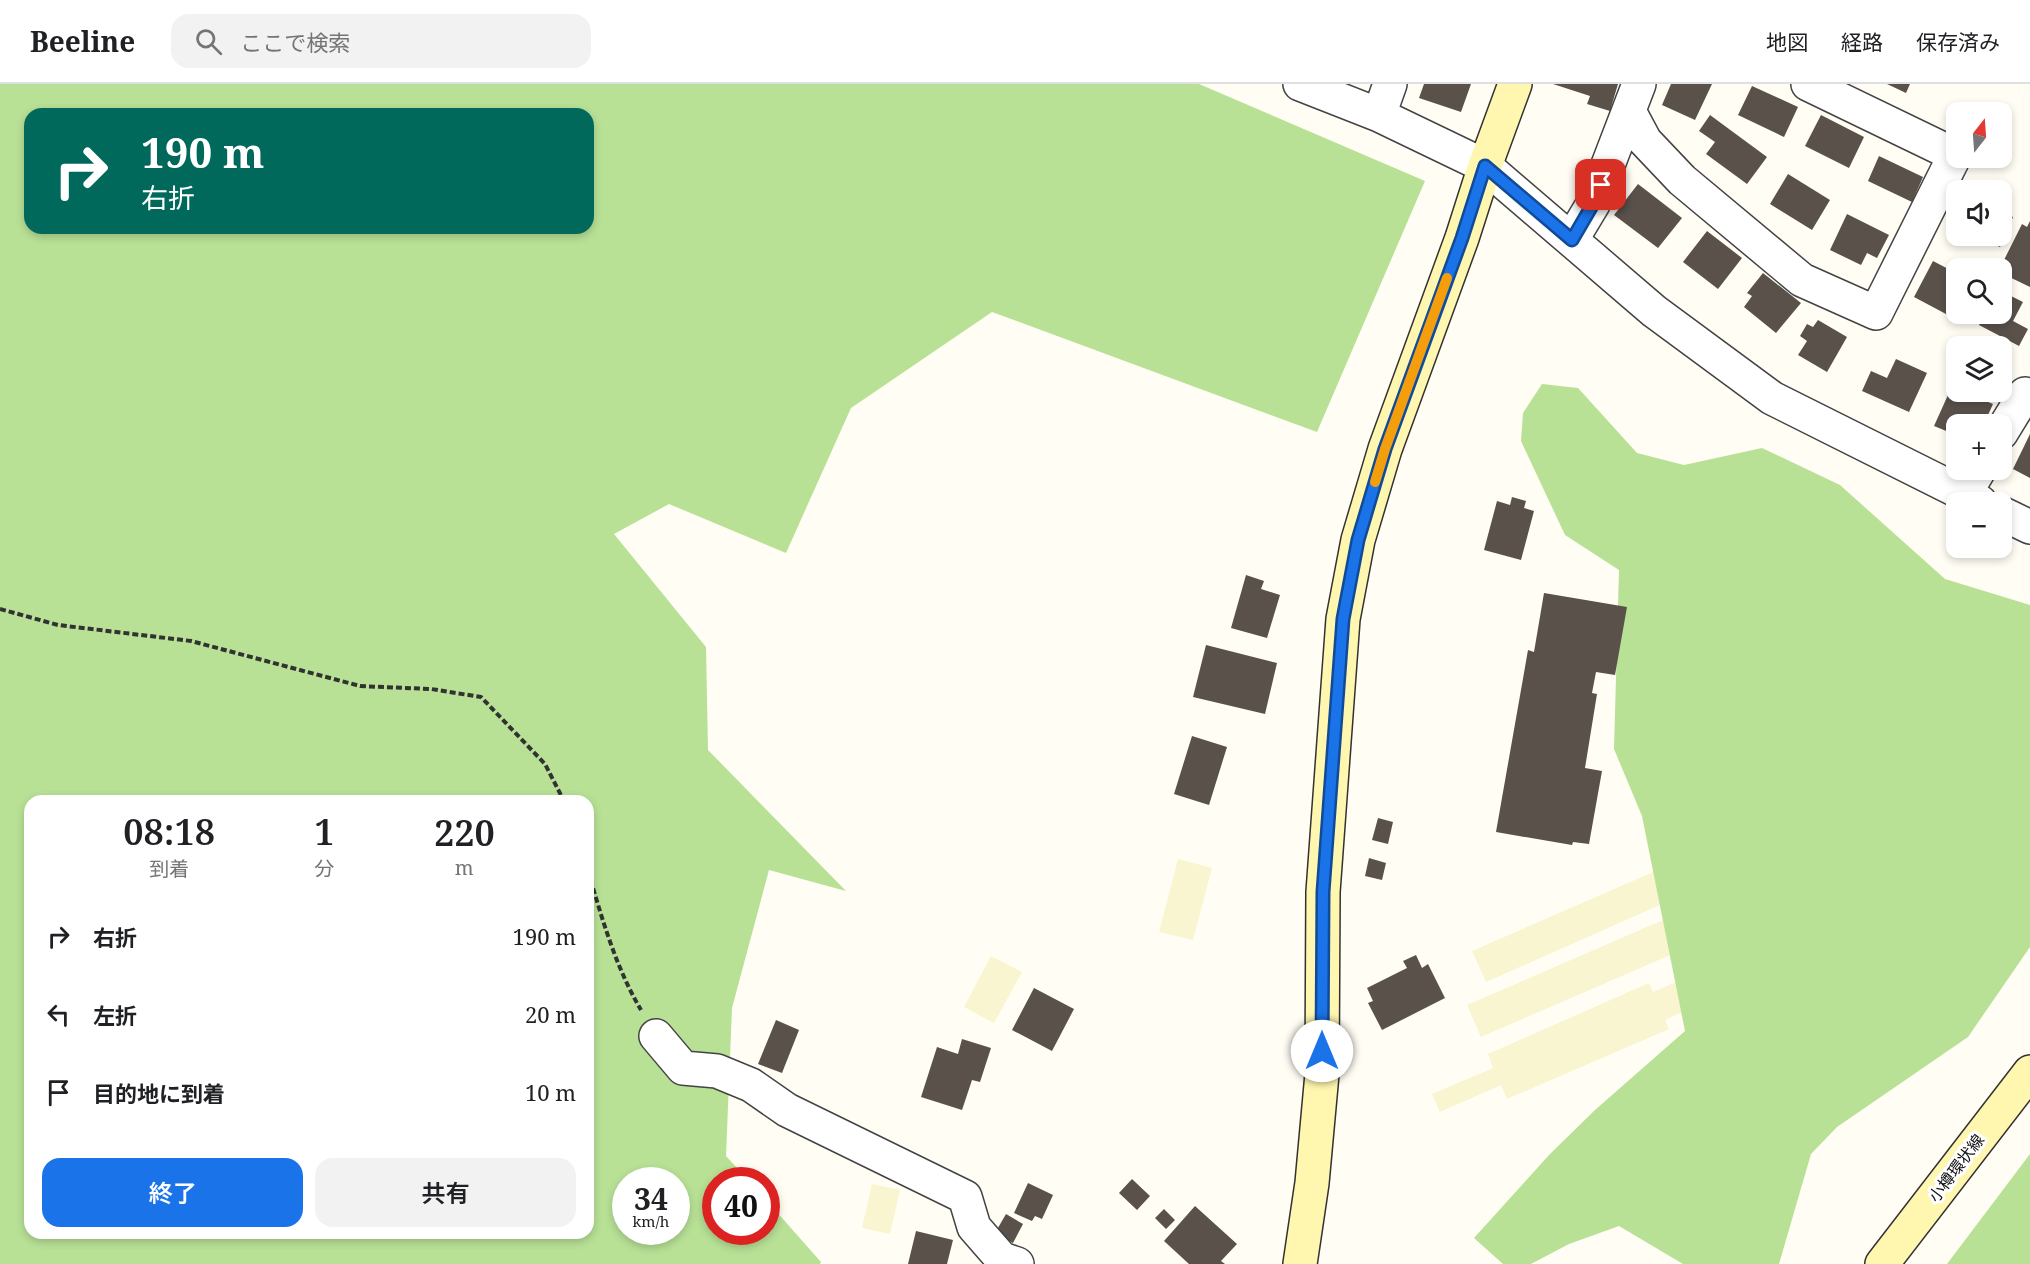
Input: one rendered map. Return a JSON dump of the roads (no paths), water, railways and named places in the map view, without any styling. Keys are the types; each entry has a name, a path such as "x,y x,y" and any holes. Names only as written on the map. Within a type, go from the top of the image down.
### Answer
{"street":[{"path":"1300,84 1379,116 1485,166 1654,311 1772,398 1974,489"},
{"path":"1379,116 1390,84"},
{"path":"1300,1264 1312,1183 1322,1074 1323,892 1343,619 1358,540 1385,449 1515,84"},
{"path":"1634,97 1645,141 1682,180 1802,280 1876,313 1955,155 1808,84"},
{"path":"1572,240 1593,204 1634,97"},
{"path":"2012,416 2028,392"},
{"path":"2012,518 2030,527"},
{"path":"656,1036 683,1068 717,1071 751,1084 787,1110 965,1197 974,1227 1002,1259 1017,1264"},
{"name":"小樽環状線","path":"1891,1253 2030,1072"}]}
